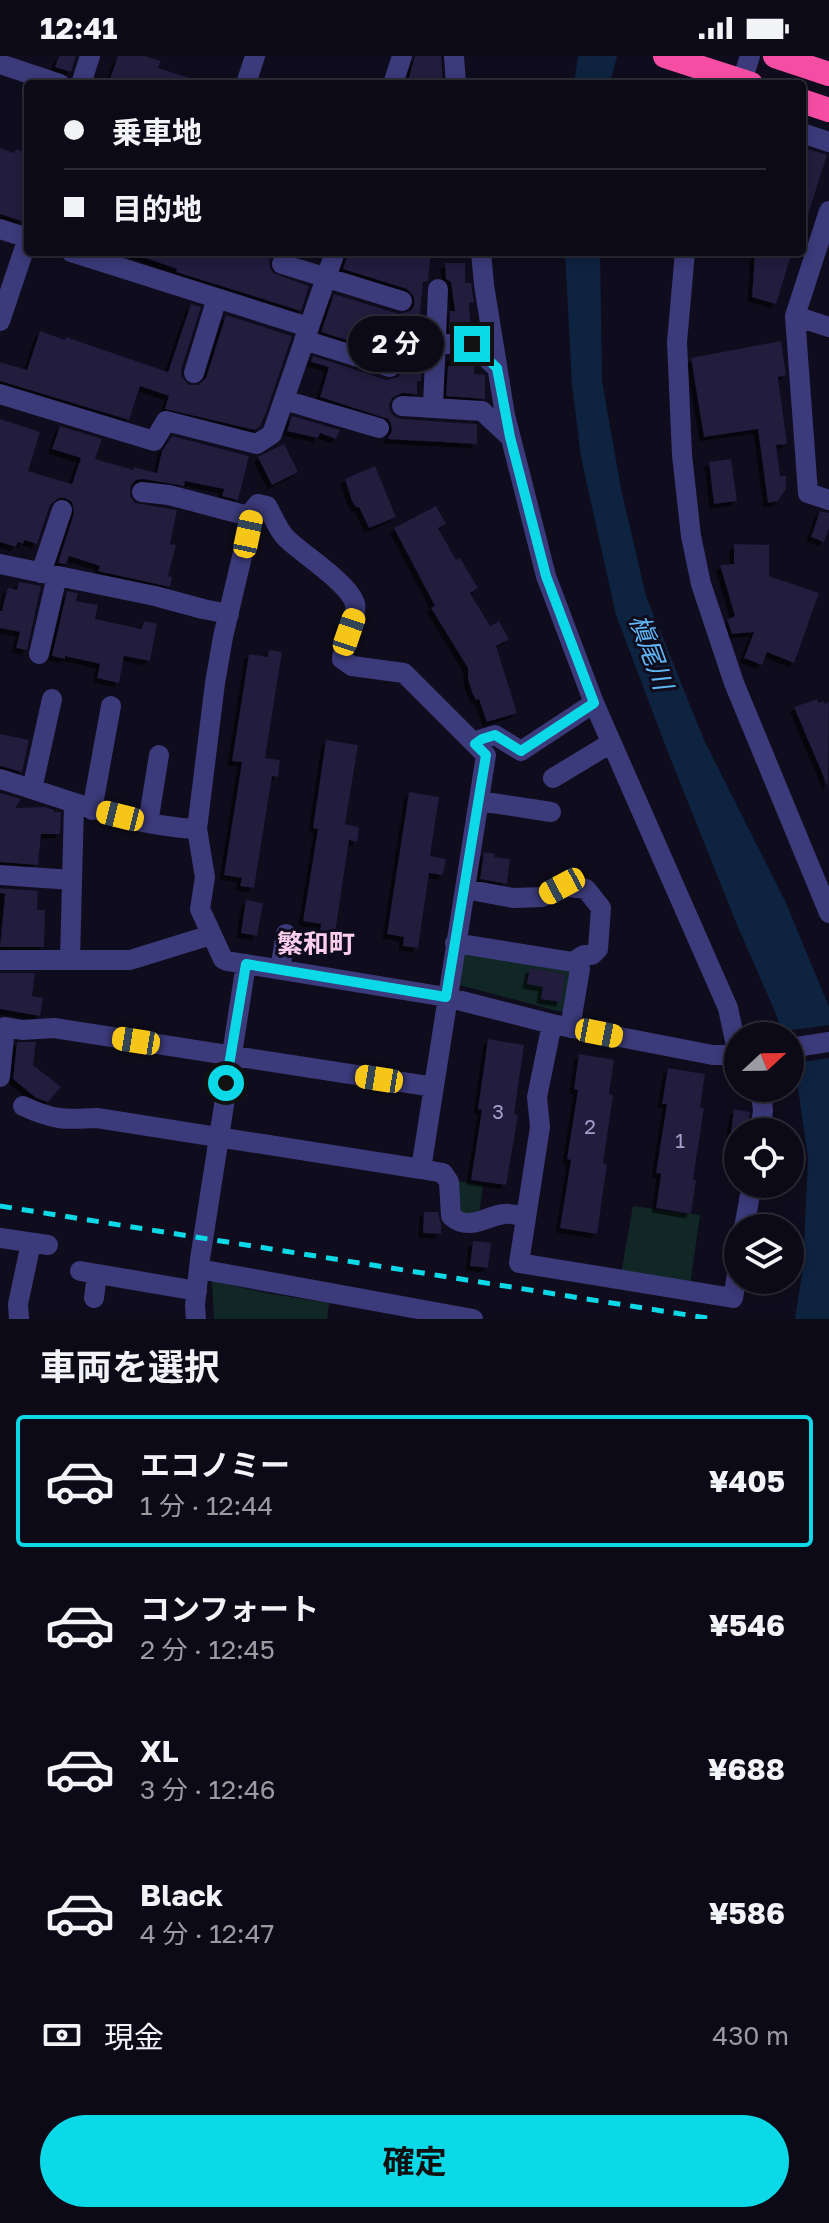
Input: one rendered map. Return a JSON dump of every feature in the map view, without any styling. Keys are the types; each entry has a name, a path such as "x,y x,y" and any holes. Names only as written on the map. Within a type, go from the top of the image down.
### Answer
{"highway":[{"path":"665,56 739,80"},
{"path":"775,56 829,74"},
{"path":"806,102 829,110"}],"street":[{"path":"82,80 90,56"},
{"path":"247,80 255,56"},
{"path":"394,80 402,56"},
{"path":"454,56 456,80"},
{"path":"742,80 750,56"},
{"path":"0,64 48,80"},
{"path":"806,134 829,142"},
{"path":"829,211 795,316 808,493 829,500"},
{"path":"0,229 24,237"},
{"path":"0,321 24,250"},
{"path":"84,256 217,298 390,367"},
{"path":"0,394 154,441 166,421 257,444 272,434 334,256"},
{"path":"482,256 510,437 546,576 594,703 728,1008 731,1022"},
{"path":"685,256 677,342 682,455 691,536 701,584 734,683 829,913"},
{"path":"282,264 402,301"},
{"path":"433,407 438,289"},
{"path":"194,373 217,298"},
{"path":"795,316 829,327"},
{"path":"399,342 472,344 497,368"},
{"path":"284,400 379,428"},
{"path":"402,406 482,411 510,437"},
{"path":"142,492 169,495 252,517"},
{"path":"421,1169 446,997 486,755 404,673 352,666 342,659 355,614 355,603 327,572 284,536 267,506 258,504 253,510 223,637 209,719 197,829 205,877 200,909 223,959 446,997 561,1026 724,1055"},
{"path":"39,654 49,574 62,510"},
{"path":"0,564 229,614"},
{"path":"32,789 52,699"},
{"path":"475,744 495,735 521,751 594,703"},
{"path":"70,960 72,880 83,807 111,706"},
{"path":"553,778 611,743"},
{"path":"148,823 159,755"},
{"path":"0,779 83,807 148,823 197,829"},
{"path":"479,801 539,816"},
{"path":"0,875 72,880"},
{"path":"455,943 573,962 584,955 592,955 598,949 601,908 586,889 562,886 542,897 513,898 465,889"},
{"path":"280,969 286,934"},
{"path":"0,960 130,960 211,935"},
{"path":"578,959 580,969 537,1097 540,1127 519,1263 733,1298 734,1294"},
{"path":"196,1319 199,1269 246,964"},
{"path":"0,1077 3,1027 22,1030 54,1028 434,1087"},
{"path":"804,1046 829,1042"},
{"path":"23,1106 46,1117 67,1120 97,1118 443,1173 449,1182 451,1216 457,1221 478,1223 504,1214 525,1216"},
{"path":"0,1238 39,1244 18,1304 19,1319"},
{"path":"199,1269 473,1319"},
{"path":"94,1298 89,1272 197,1291"}],"green space":[{"path":"466,950 568,967 573,973 567,1007 561,1012 456,984"},
{"path":"456,1181 483,1185 479,1215 461,1215"},
{"path":"633,1206 700,1215 690,1285 621,1274"},
{"path":"212,1281 329,1303 327,1319 214,1319"}],"water":[{"path":"578,56 617,56 611,80 575,80"},
{"name":"槇尾川","path":"565,256 600,256 602,381 621,489 646,596 704,740 786,903 829,1007 829,1319 795,1319 799,1294 804,1294 808,1158 800,1102 804,1102 804,1022 779,1022 671,760 616,615 581,457 572,384"}],"pier":[{"path":"829,1025 829,1058 804,1062 804,1028"}],"building":[{"path":"59,56 76,56 71,72 55,67"},
{"path":"118,56 145,56 161,61 158,68 196,80 109,80"},
{"path":"415,56 441,56 443,80 408,80"},
{"path":"0,148 14,153 16,149 24,152 24,215 21,221 0,214"},
{"path":"806,148 827,155 806,221"},
{"path":"140,256 272,256 269,261 273,273 309,286 301,311 176,272 177,269"},
{"path":"347,256 431,256 428,281 423,282 420,314 424,315 423,329 394,330 386,341 393,353 419,356 421,381 417,381 417,394 402,393 392,398 390,411 401,419 477,424 477,444 387,439 392,431 388,419 320,397 329,367 311,362 313,356 387,380 398,377 403,370 400,359 395,355 321,332 334,294 399,314 410,311 414,306 414,297 407,289 343,269"},
{"path":"755,256 791,256 776,304 752,297"},
{"path":"445,263 465,263 465,283 471,283 474,302 469,303 471,331 449,330 450,311 455,311"},
{"path":"191,304 201,307 181,370 182,377 189,385 198,385 206,378 226,315 292,336 266,413 255,430 165,409 169,396 140,386 129,420 0,381 0,362 27,370 40,331 168,372"},
{"path":"781,341 786,375 778,377 787,444 776,445 780,476 786,476 786,489 778,501 768,503 758,429 704,437 691,358"},
{"path":"451,356 467,357 474,364 474,374 485,375 485,399 446,396"},
{"path":"292,416 340,430 336,439 320,433 318,438 287,431"},
{"path":"0,419 40,432 28,471 71,484 81,458 52,449 60,426 102,439 95,459 134,470 134,467 157,473 162,451 172,436 249,456 238,500 222,496 224,489 185,481 184,486 143,479 131,485 130,496 135,503 177,510 170,544 176,545 168,576 172,577 170,587 98,571 100,566 69,556 66,564 58,563 74,513 72,502 65,498 59,498 50,505 37,544 24,540 23,544 18,542 16,547 0,542"},
{"path":"284,444 298,472 272,485 258,457"},
{"path":"731,459 737,501 714,504 709,462"},
{"path":"375,466 396,517 369,528 359,507 352,501 345,479"},
{"path":"436,506 446,524 438,528 456,560 460,558 478,588 470,593 490,626 499,621 509,639 496,646 517,713 487,722 479,699 476,700 472,692 468,668 431,608 435,606 394,528"},
{"path":"820,511 829,513 829,528 824,542 811,537"},
{"path":"734,544 769,545 769,576 819,593 794,663 767,652 762,665 744,658 754,632 732,634 727,620 735,616 720,565 734,564"},
{"path":"19,582 41,586 27,650 16,648 20,632 0,628 0,611 7,590 17,590"},
{"path":"67,591 78,593 76,601 98,605 95,619 141,629 145,621 157,624 150,661 124,656 119,683 97,678 100,664 52,656"},
{"path":"269,650 282,652 265,758 280,760 278,777 272,776 254,888 240,886 242,878 224,875 242,762 232,761 249,654 268,657"},
{"path":"817,699 818,703 829,702 828,787 794,707"},
{"path":"0,734 29,740 22,772 0,766"},
{"path":"326,740 358,745 345,824 359,827 357,842 349,840 335,933 320,931 321,924 303,921 318,829 313,828"},
{"path":"409,792 439,797 430,856 446,859 443,875 429,873 418,948 403,946 404,937 387,934"},
{"path":"0,793 21,799 15,808 45,807 61,812 60,834 41,834 38,865 0,862"},
{"path":"484,852 510,859 507,884 480,879"},
{"path":"0,888 38,891 37,910 45,910 44,947 0,947 5,894 0,893"},
{"path":"246,900 263,903 257,936 241,933"},
{"path":"530,968 565,974 561,1002 541,999 543,987 527,984"},
{"path":"0,973 35,973 32,996 43,998 40,1016 0,1009"},
{"path":"488,1039 524,1045 514,1114 518,1115 506,1185 471,1180 482,1110 478,1109"},
{"path":"17,1042 36,1042 33,1065 61,1087 48,1102 36,1098 13,1079"},
{"path":"579,1054 614,1060 609,1094 613,1095 603,1164 607,1164 597,1234 560,1228 571,1160 567,1159 578,1090 574,1089"},
{"path":"668,1068 705,1074 691,1214 656,1208 661,1174 656,1173 667,1104 662,1104"},
{"path":"734,1109 750,1112 749,1118 733,1118"},
{"path":"424,1212 438,1212 441,1234 423,1233"},
{"path":"473,1241 491,1243 488,1268 470,1266"}],"railway":[{"path":"0,1206 713,1319"}],"district":[{"name":"繁和町","path":"316,944"}],"route":[{"path":"226,1083 246,964 446,997 486,755 475,744 495,735 521,751 594,703 546,576 510,437 497,368 472,344"}]}
